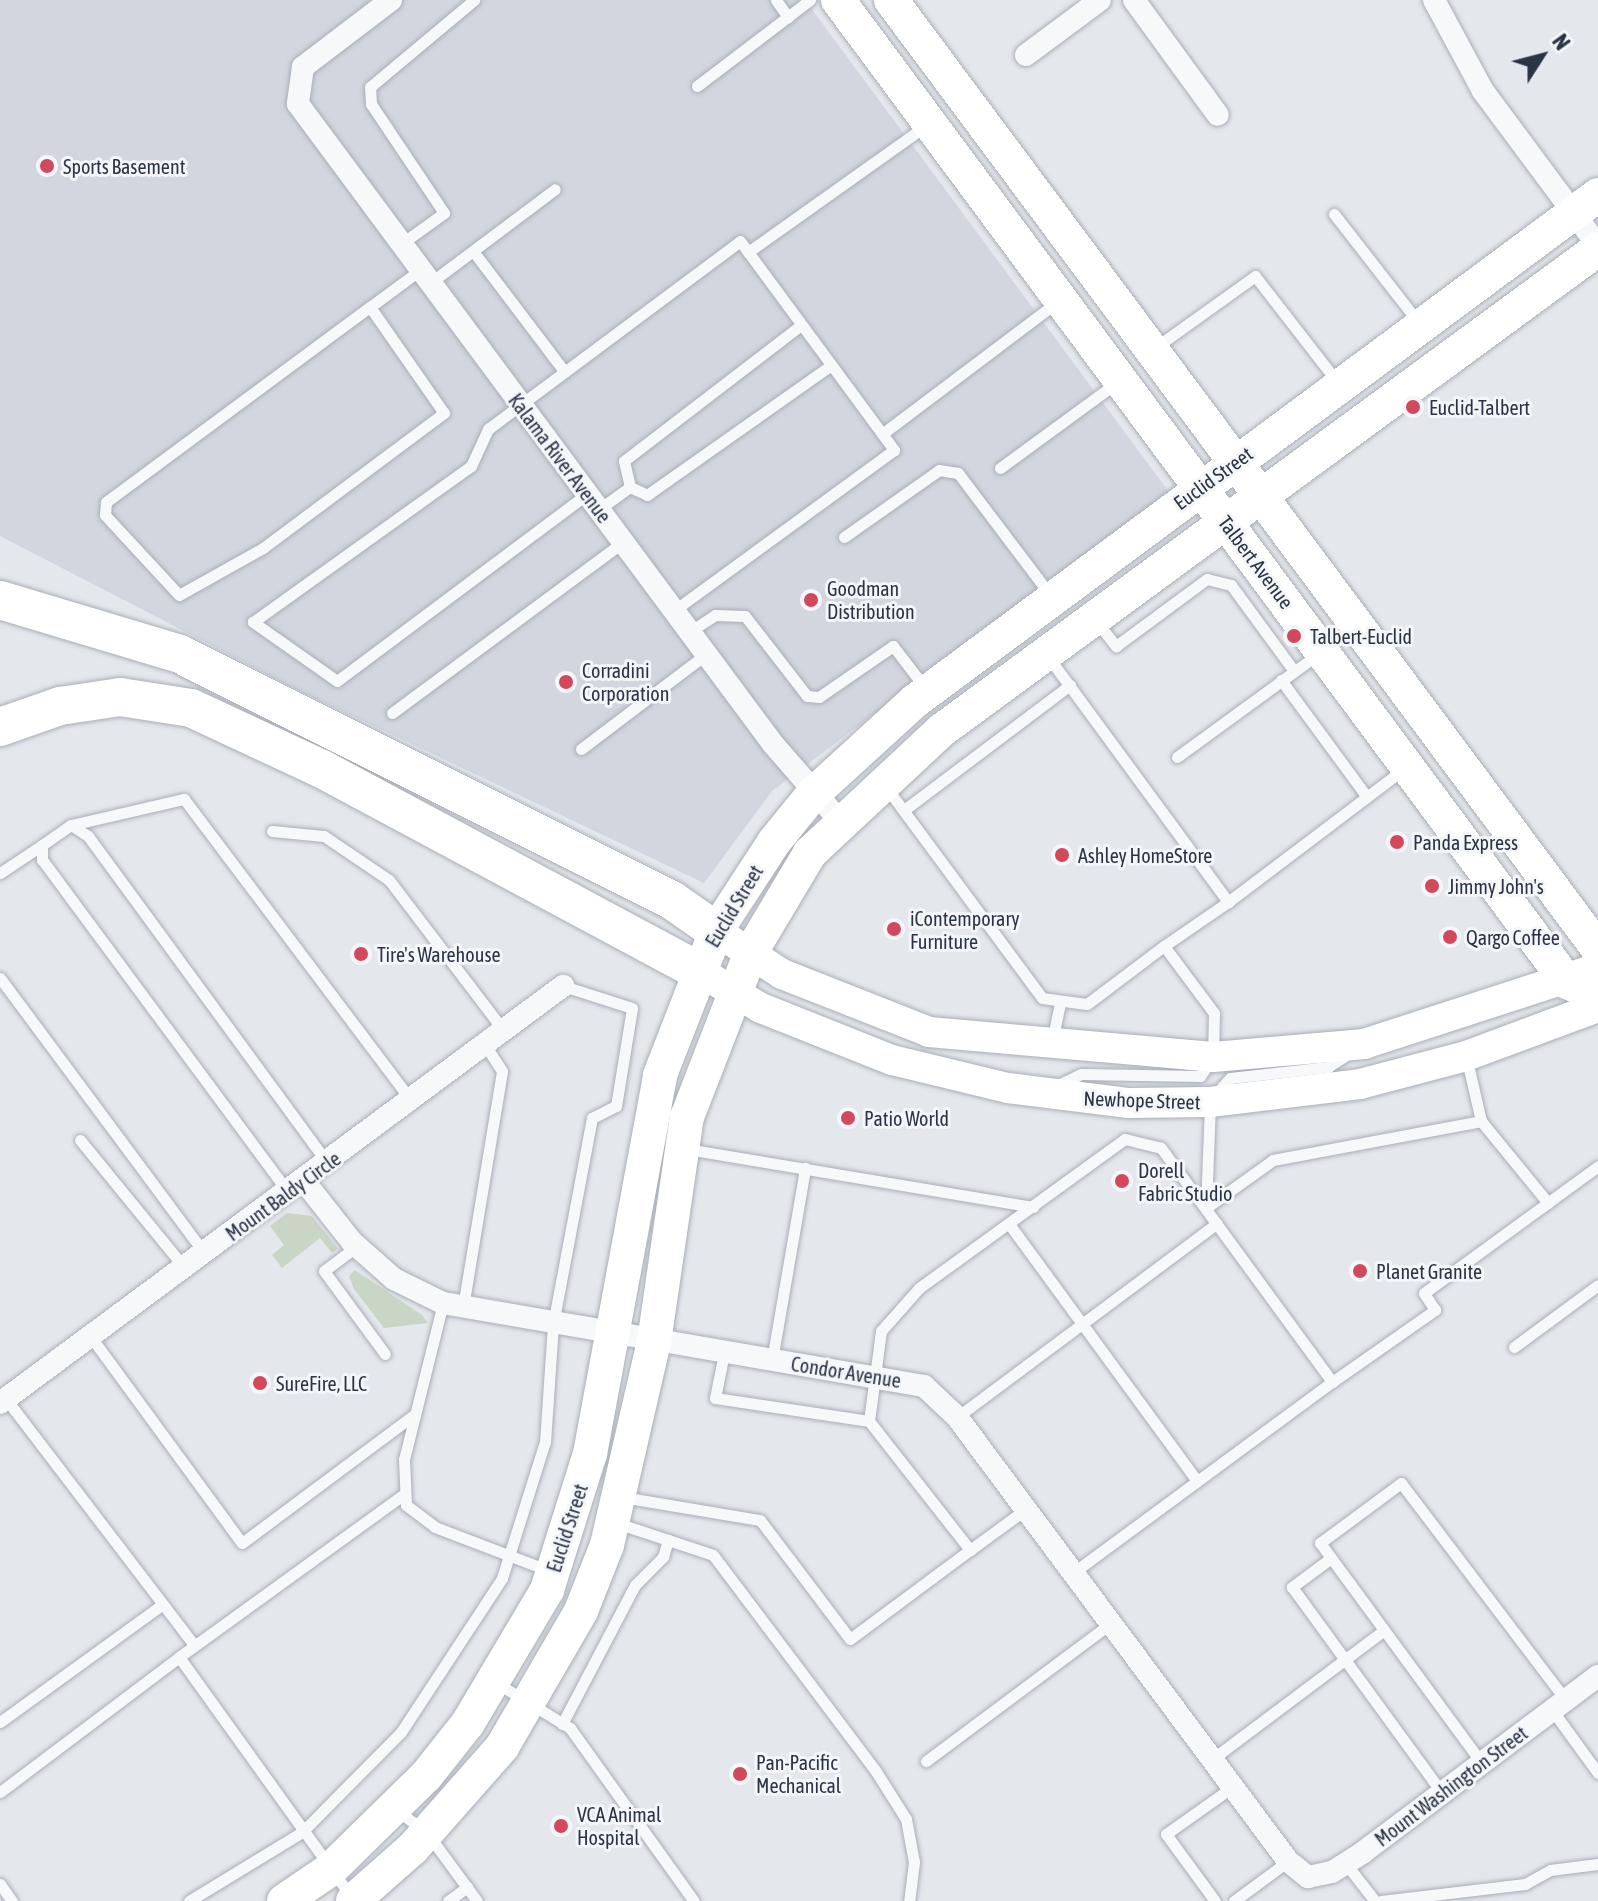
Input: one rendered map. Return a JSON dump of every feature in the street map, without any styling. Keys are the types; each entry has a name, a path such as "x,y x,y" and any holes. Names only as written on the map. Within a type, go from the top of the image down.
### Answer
{"highway":[{"path":"0,600 180,654 673,901 716,931"},
{"path":"0,727 60,706 120,697 191,708 322,769 697,970"}],"main road":[{"name":"Talbert Avenue","path":"838,0 1408,767 1598,996"},
{"path":"891,0 1598,949"},
{"name":"Euclid Street","path":"284,1901 331,1869 395,1808 495,1681 553,1573 590,1454 660,1075 697,970 716,931 812,795 928,692 1051,597 1586,204"},
{"name":"Euclid Street","path":"353,1901 427,1833 529,1705 581,1611 616,1510 654,1342 683,1149 733,993 751,952 810,853 840,821 942,730 1228,524 1598,247"}],"street":[{"name":"Kalama River Avenue","path":"391,0 316,55 297,85 298,104 812,795 840,821"},
{"path":"1026,55 1100,0"},
{"path":"1134,0 1218,115"},
{"path":"1434,0 1483,91 1586,204 1598,247"},
{"path":"716,931 782,974 929,1032 1051,1048 1213,1057 1364,1044 1583,975"},
{"name":"Newhope Street","path":"697,970 733,993 892,1060 1041,1093 1210,1102 1316,1092 1466,1056 1598,1007"},
{"name":"Mount Baldy Circle","path":"3,1401 327,1164 563,986"},
{"name":"Condor Avenue","path":"296,1186 394,1279 453,1305 611,1335 874,1375 924,1386 957,1417 1231,1788 1293,1866"},
{"name":"Mount Washington Street","path":"1293,1866 1322,1876 1346,1864 1598,1676"}],"lane":[{"path":"401,244 444,213 371,104 370,87 474,0"},
{"path":"776,0 788,17"},
{"path":"697,86 810,0"},
{"path":"748,252 930,123"},
{"path":"370,307 444,413 263,548 179,595 105,515 106,502 370,307 473,251 555,189"},
{"path":"1334,214 1421,326"},
{"path":"673,611 894,450 740,241 488,429 471,466 253,622 337,681 592,502 630,487 647,495 830,366"},
{"path":"473,251 565,372"},
{"path":"1152,350 1255,276 1339,385"},
{"path":"882,434 1061,299"},
{"path":"630,487 624,461 801,325"},
{"path":"1000,468 1120,380"},
{"path":"844,537 939,470 958,473 1051,597"},
{"path":"392,713 623,542"},
{"path":"1242,600 1270,578"},
{"path":"1096,620 1116,646 1207,579 1231,585 1294,671"},
{"path":"689,632 715,615 745,616 807,696 819,697 893,646 928,692"},
{"path":"1177,757 1322,651"},
{"path":"581,749 706,654"},
{"path":"1048,656 1228,902"},
{"path":"1281,680 1367,797"},
{"path":"904,810 1070,685"},
{"path":"884,783 1042,998 1060,1003 1087,1004 1408,767"},
{"path":"0,873 71,825 184,799 411,1101"},
{"path":"71,825 88,836 327,1164"},
{"path":"272,831 324,836 389,880 504,1031"},
{"path":"42,845 42,860 296,1186"},
{"path":"1041,1093 1081,1074 1200,1076 1213,1057 1214,1013 1164,946"},
{"path":"0,978 204,1253"},
{"path":"189,1901 302,1832 401,1732 487,1602 509,1554 545,1442 553,1324 592,1118 616,1106 632,1008 563,986"},
{"path":"1051,1048 1060,1003"},
{"path":"1206,1208 1210,1102 1230,1078 1328,1067 1364,1044"},
{"path":"485,1045 502,1071 453,1305 415,1414 404,1494 406,1505 435,1527 553,1573"},
{"path":"1466,1056 1481,1121 1548,1203"},
{"path":"1206,1208 1273,1160 1481,1121"},
{"path":"869,1421 881,1331 919,1288 1125,1139 1161,1148 1332,1382"},
{"path":"80,1140 184,1268"},
{"path":"683,1149 1033,1207"},
{"path":"1074,1572 1435,1310 1424,1293 1598,1166"},
{"path":"772,1360 805,1168"},
{"path":"957,1417 1080,1320 1217,1223"},
{"path":"1009,1224 1197,1481"},
{"path":"357,1246 324,1271 385,1354"},
{"path":"1514,1347 1598,1285"},
{"path":"91,1337 242,1543 415,1414"},
{"path":"724,1353 715,1398 869,1421 970,1550"},
{"path":"3,1401 160,1606 194,1645"},
{"path":"1481,1762 1320,1543 1401,1483 1559,1705 1598,1773"},
{"path":"0,1792 194,1645 404,1494"},
{"path":"616,1510 760,1520 850,1639 1026,1509"},
{"path":"616,1510 668,1540 713,1555 875,1770 906,1819 914,1862 909,1901"},
{"path":"562,1724 635,1585 668,1540"},
{"path":"1331,1558 1292,1587 1441,1791"},
{"path":"0,1722 160,1606"},
{"path":"926,1761 1111,1623"},
{"path":"1211,1760 1384,1630"},
{"path":"179,1657 353,1901"},
{"path":"495,1681 562,1724 694,1901"},
{"path":"1215,1901 1166,1834 1231,1788"},
{"path":"395,1808 427,1833 477,1901"},
{"path":"1346,1864 1375,1901"},
{"path":"1381,1901 1525,1884 1550,1870 1598,1864"},
{"path":"1234,1901 1293,1866"},
{"path":"0,1884 12,1901"},
{"path":"448,1901 467,1887"}],"shaded area":[{"path":"0,0 805,0 1169,492 772,791 704,883 296,689 0,536"}],"green space":[{"path":"287,1213 312,1216 338,1249 332,1253 320,1238 282,1268 272,1255 284,1245 270,1226"},
{"path":"355,1270 422,1315 428,1323 384,1328 354,1289 349,1276"}],"place":[{"name":"Sports Basement","path":"47,166"},
{"name":"Euclid-Talbert","path":"1413,407"},
{"name":"Goodman Distribution","path":"811,600"},
{"name":"Talbert-Euclid","path":"1294,636"},
{"name":"Corradini Corporation","path":"566,682"},
{"name":"Panda Express","path":"1397,842"},
{"name":"Ashley HomeStore","path":"1062,855"},
{"name":"Jimmy John's","path":"1432,886"},
{"name":"iContemporary Furniture","path":"894,929"},
{"name":"Qargo Coffee","path":"1450,937"},
{"name":"Tire's Warehouse","path":"361,954"},
{"name":"Patio World","path":"848,1118"},
{"name":"Dorell Fabric Studio","path":"1122,1181"},
{"name":"Planet Granite","path":"1360,1271"},
{"name":"SureFire, LLC","path":"260,1383"},
{"name":"Pan-Pacific Mechanical","path":"740,1774"},
{"name":"VCA Animal Hospital","path":"561,1826"}]}
